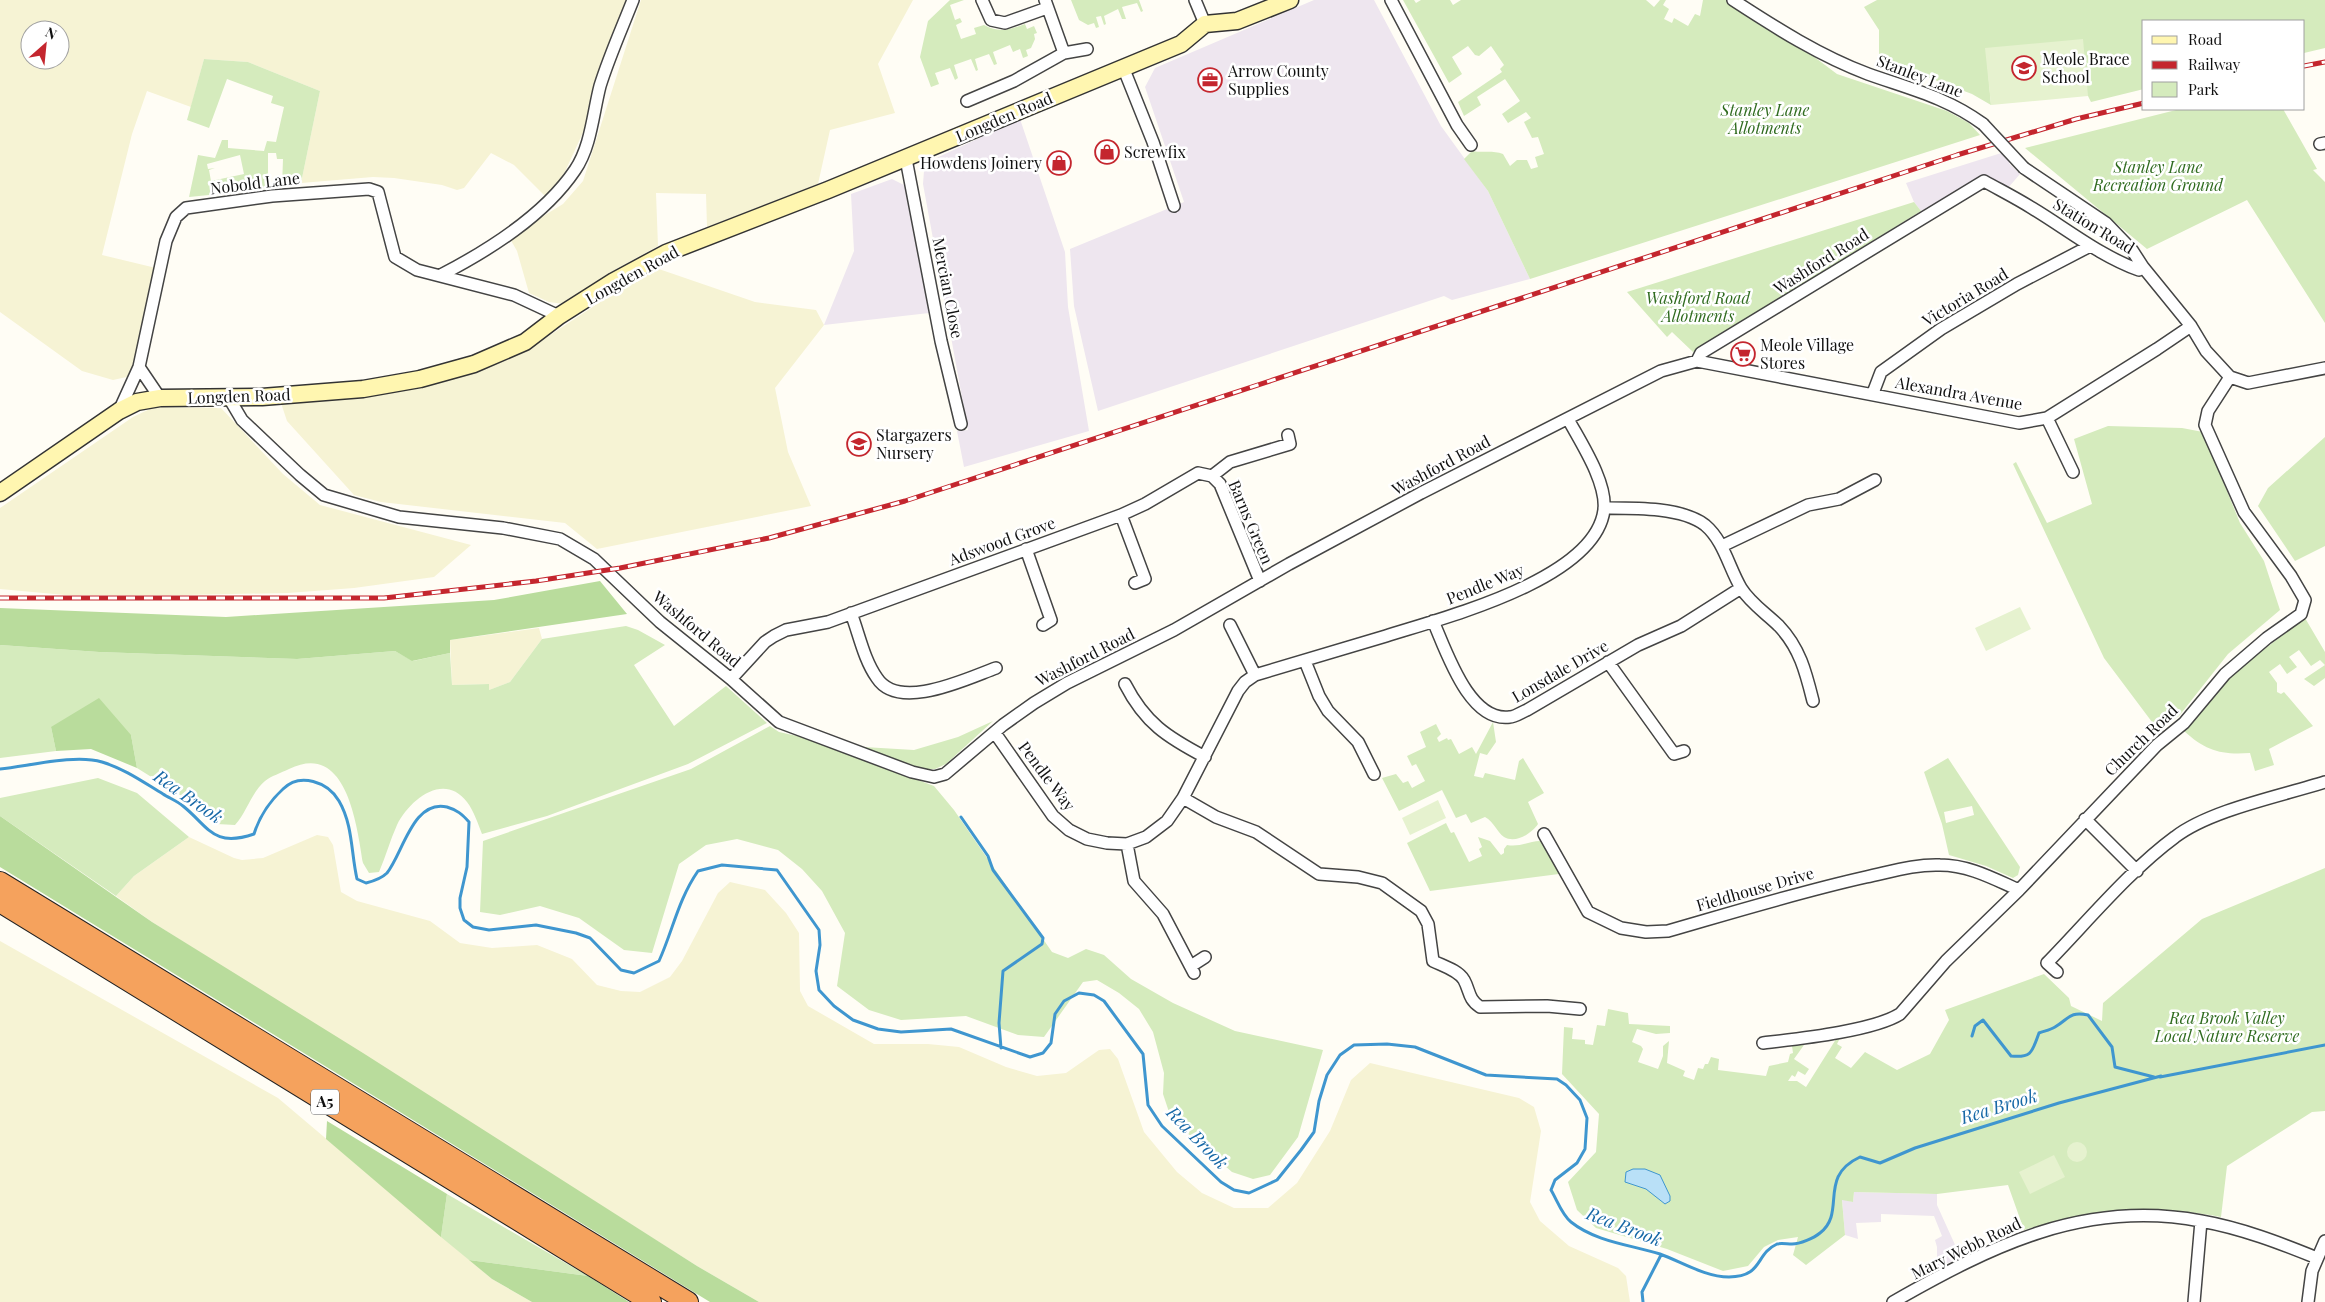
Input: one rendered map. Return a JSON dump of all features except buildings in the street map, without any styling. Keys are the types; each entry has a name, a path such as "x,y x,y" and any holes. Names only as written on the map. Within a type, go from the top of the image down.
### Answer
{"highway":[{"name":"A5","path":"0,882 688,1302"},
{"name":"A5","path":"0,902 651,1302"}],"street":[{"path":"441,275 468,261 519,226 553,197 576,169 587,141 601,85 633,0"},
{"path":"982,0 991,20 1005,23 1046,4 1064,54"},
{"path":"1195,0 1204,24 1237,21 1290,0"},
{"path":"1391,0 1457,125 1471,145"},
{"name":"Stanley Lane","path":"1733,0 1822,53 1867,73 1944,100 1983,124 2024,168 2106,223 2132,250 2143,267"},
{"name":"Longden Road","path":"0,493 137,402 160,398 229,398 363,389 420,379 474,364 525,342 560,316 614,281 666,253 906,158 1181,44 1204,24"},
{"path":"967,101 1014,81 1064,54 1087,48"},
{"path":"1124,67 1153,142 1174,206"},
{"name":"Mercian Close","path":"906,158 942,341 961,424"},
{"name":"Station Road","path":"1984,182 2032,208 2090,246 2124,265 2139,270 2143,267 2191,326 2206,351 2230,377"},
{"name":"Washford Road","path":"229,398 242,420 324,495 399,517 439,523 503,528 560,539 594,559 660,622 731,678 779,722 934,777 945,774 1034,702 1067,683 1174,630 1421,493 1661,371 1697,361 1702,353 1984,182"},
{"name":"Nobold Lane","path":"120,412 139,366 166,242 176,217 186,208 272,196 369,189 378,192 381,199 385,223 395,257 417,270 514,295 560,316"},
{"name":"Victoria Road","path":"1873,394 1881,372 1941,330 2017,284 2090,246"},
{"name":"Alexandra Avenue","path":"1697,361 2019,423 2046,418 2158,349 2191,326"},
{"path":"139,366 160,398"},
{"path":"2230,377 2248,383 2325,368"},
{"name":"Church Road","path":"1763,1043 1794,1040 1891,1020 1900,1014 1946,961 2019,890 2157,745 2184,723 2225,674 2267,638 2301,614 2304,600 2291,576 2244,512 2205,425 2208,411 2230,377"},
{"path":"2046,418 2073,472"},
{"name":"Pendle Way","path":"995,733 1054,816 1069,830 1087,839 1107,843 1127,844 1146,836 1167,821 1183,798 1238,691 1245,682 1255,675 1493,602 1541,579 1578,554 1596,530 1604,508 1603,489 1568,419"},
{"name":"Adswood Grove","path":"731,678 765,642 786,630 828,622 1121,515 1145,504 1198,474 1212,476 1230,462 1291,444"},
{"name":"Barns Green","path":"1212,476 1220,484 1260,581"},
{"path":"1722,546 1808,505 1839,499 1872,486"},
{"path":"1604,508 1641,508 1678,513 1704,525 1722,546 1741,588 1753,604 1778,626 1794,644 1803,662 1803,681 1813,702"},
{"path":"1121,515 1145,579"},
{"path":"1026,549 1052,621"},
{"name":"Lonsdale Drive","path":"1433,621 1452,665 1474,702 1489,714 1510,718 1608,662 1681,626 1741,588"},
{"path":"851,613 877,679 890,689 903,692 940,689 990,673"},
{"path":"1230,625 1231,640 1255,675"},
{"path":"1305,661 1319,696 1328,710 1358,742 1374,774"},
{"path":"1608,662 1675,755"},
{"path":"1125,684 1130,705 1175,741 1205,757"},
{"path":"1354,763 1365,757"},
{"path":"2057,972 2047,963 2137,871 2176,836 2222,813 2325,782"},
{"path":"1183,798 1216,817 1256,832 1319,874 1358,877 1382,883 1421,911 1428,924 1433,961 1460,975 1464,979 1472,1001 1480,1007 1547,1006 1580,1009"},
{"path":"2085,819 2137,871"},
{"name":"Fieldhouse Drive","path":"1544,834 1588,912 1621,928 1646,932 1668,931 1821,887 1918,866 1941,865 1980,872 2019,890"},
{"path":"1127,844 1134,881 1163,914 1193,969 1205,957"},
{"name":"Mary Webb Road","path":"1893,1302 1986,1252 2034,1233 2054,1227 2114,1217 2156,1217 2200,1221 2235,1228 2317,1258"},
{"path":"2194,1302 2194,1281 2200,1221"},
{"path":"2308,1302 2312,1271 2325,1241"}],"shaded area":[{"path":"0,0 626,0 594,90 586,126 563,176 545,196 514,165 491,153 464,188 457,190 442,185 373,177 301,183 320,91 248,62 204,59 191,107 147,91 132,134 102,255 156,268 131,376 113,380 82,371 0,312"},
{"path":"641,0 913,0 878,64 895,113 830,130 818,184 707,227 706,194 656,193 658,246 609,273 564,304 549,302 529,293 517,251 509,237 563,204 583,181"},
{"path":"1314,0 1374,0 1441,126 1488,191 1530,279 1452,300 1444,296 1098,411 1074,306 1070,249 1184,202 1145,87 1155,68"},
{"path":"1020,119 1065,252 1068,307 1089,431 964,467 957,431 968,430 923,184 924,171 932,160"},
{"path":"2014,149 2022,157 2009,163 2020,174 2008,188 1987,175 1921,211 1914,202 1906,183"},
{"path":"892,179 904,185 929,313 824,325 854,251 851,194"},
{"path":"653,267 755,302 816,310 824,325 775,388 788,452 811,506 597,549 565,523 381,502 354,495 287,421 280,400 366,397 472,374 523,353"},
{"path":"154,407 221,408 283,474 320,505 471,545 434,577 354,588 288,593 182,595 65,595 0,589 0,508 133,417"},
{"path":"539,628 542,639 510,682 489,690 489,684 452,685 450,640"},
{"path":"317,835 328,837 333,845 341,892 357,901 430,921 460,943 492,948 537,945 572,959 597,985 621,991 640,992 670,977 682,961 718,893 730,882 765,890 786,913 799,933 800,991 808,1006 874,1044 928,1044 959,1047 1006,1067 1037,1076 1066,1073 1099,1050 1110,1049 1118,1059 1144,1132 1177,1172 1202,1193 1234,1208 1268,1208 1297,1183 1330,1131 1351,1080 1370,1063 1519,1098 1534,1107 1541,1131 1530,1202 1540,1221 1569,1246 1618,1268 1626,1276 1630,1302 759,1302 697,1266 152,922 116,896 134,876 189,837 242,860 263,858"},
{"path":"0,941 278,1098 492,1279 532,1302 0,1302"},
{"path":"1854,1192 1937,1194 1937,1205 1961,1258 1937,1267 1935,1240 1942,1236 1934,1216 1881,1214 1881,1222 1856,1223 1858,1239 1845,1235 1842,1199 1853,1202"}],"green space":[{"path":"950,0 964,0 950,5 955,20 960,18 962,22 956,25 961,39 976,34 974,28 984,25 999,30 1025,24 1027,29 1034,26 1037,33 1034,34 1035,39 1031,48 1026,50 1028,56 1023,58 1020,49 1013,52 1010,45 993,52 997,64 994,65 989,54 975,59 978,70 976,71 971,59 954,65 958,78 955,80 950,68 935,73 939,84 931,87 920,57 928,21"},
{"path":"1071,0 1139,0 1143,11 1141,12 1137,3 1122,7 1126,19 1122,19 1118,9 1104,16 1106,24 1104,25 1101,16 1096,17 1099,27 1096,28 1094,23 1088,25 1079,20"},
{"name":"Stanley Lane Allotments","path":"1403,0 1414,0 1416,3 1421,0 1450,0 1453,5 1461,0 1646,0 1654,7 1660,0 1666,0 1663,5 1669,9 1664,19 1672,23 1674,18 1688,26 1695,14 1700,16 1703,0 1726,0 1744,14 1809,53 1837,74 1947,111 1969,123 1980,135 1530,279 1488,191 1464,159 1472,151 1495,152 1503,154 1510,166 1517,160 1527,160 1531,169 1538,167 1535,157 1544,154 1538,137 1532,138 1524,122 1531,118 1526,112 1508,123 1502,114 1520,101 1505,79 1477,97 1481,105 1464,116 1458,102 1502,72 1500,69 1504,65 1491,46 1479,56 1475,55 1468,46 1452,57 1462,74 1449,83"},
{"name":"Meole Brace School","path":"1877,0 2325,0 2325,48 2305,53 2305,20 2142,20 2142,89 2091,102 2088,96 1986,48 1991,105 1972,94 1879,59 1879,30 1864,7"},
{"path":"2083,39 2088,96 1991,105 1985,48"},
{"path":"204,59 248,62 320,91 301,183 282,187 283,159 277,159 276,153 268,153 268,189 189,197 198,155 215,158 222,140 228,140 228,148 264,151 267,141 276,142 284,107 271,103 273,96 227,79 209,128 187,120","holes":["240,155 244,174 211,181 209,170 215,168 208,169 207,164"]},
{"name":"Stanley Lane Recreation Ground","path":"2176,110 2284,110 2317,169 2313,170 2325,182 2325,323 2247,200 2147,249 2025,148"},
{"name":"Washford Road Allotments","path":"1914,202 1921,211 1693,352 1672,332 1667,337 1627,292"},
{"path":"2108,426 2182,428 2203,432 2240,523 2264,561 2280,610 2228,654 2179,716 2158,730 2104,658 2013,464 2016,462 2047,523 2092,504 2074,439"},
{"path":"2325,437 2325,546 2295,561 2258,506 2268,488"},
{"path":"600,581 627,614 450,640 450,653 412,661 395,651 297,659 99,652 0,645 0,608 226,617 494,600"},
{"path":"2020,607 2031,629 1986,651 1975,628"},
{"path":"2305,618 2325,652 2325,665 2320,660 2311,666 2299,650 2289,657 2297,667 2287,674 2280,664 2269,672 2277,683 2277,692 2281,694 2284,692 2313,726 2269,749 2274,765 2255,771 2250,753 2231,753 2214,750 2192,738 2184,731 2232,674"},
{"path":"626,626 638,630 665,645 634,665 674,726 726,686 767,723 688,764 547,816 482,834 467,802 458,793 448,789 428,792 410,806 403,815 397,825 379,872 369,873 363,863 357,829 346,791 336,776 324,766 309,763 289,769 267,779 256,791 235,825 217,824 201,808 137,768 131,735 51,727 56,751 0,758 0,645 99,652 297,659 395,651 413,661 450,653 452,685 489,684 489,690 510,682 542,639"},
{"path":"2325,665 2325,678 2314,686 2304,679"},
{"path":"99,698 131,735 137,768 91,749 56,751 51,727"},
{"path":"993,721 946,764 935,769 916,769 863,749 864,747 914,750 958,737"},
{"path":"1493,722 1496,742 1487,755 1480,753 1474,776 1483,778 1485,773 1515,780 1519,761 1523,758 1544,793 1528,802 1538,824 1532,831 1518,838 1509,839 1504,837 1485,817 1471,823 1466,814 1456,818 1442,790 1399,811 1382,778 1396,774 1403,783 1408,781 1412,788 1425,781 1416,764 1412,766 1407,756 1426,747 1420,732 1436,724 1441,734 1437,738 1439,742 1447,738 1448,740 1451,739 1459,754 1472,747 1476,754"},
{"path":"770,726 779,732 806,738 934,786 954,810 1052,952 1068,958 1086,949 1104,955 1131,979 1173,1003 1235,1031 1323,1050 1298,1137 1270,1175 1253,1179 1232,1172 1186,1132 1170,1115 1163,1094 1164,1073 1153,1032 1139,1009 1119,993 1097,980 1083,982 1044,1037 1018,1035 966,1016 901,1020 869,1010 837,986 845,933 822,891 802,869 778,850 737,839 706,845 679,864 652,953 624,950 579,918 540,906 500,915 480,912 483,841 691,769"},
{"path":"1948,758 2020,867 2018,875 2013,878 1986,866 1949,855 1942,824 1924,772","holes":["1972,806 1974,815 1946,823 1944,812"]},
{"path":"98,778 137,793 189,837 134,876 116,896 0,816 0,798"},
{"path":"1438,800 1446,818 1410,835 1402,818"},
{"path":"0,816 152,922 363,1053 697,1266 759,1302 710,1302 0,867"},
{"path":"1446,823 1451,833 1454,832 1469,862 1482,856 1479,849 1482,847 1478,837 1490,841 1501,855 1504,853 1507,845 1512,846 1541,841 1546,842 1559,874 1430,891 1407,843"},
{"name":"Rea Brook Valley Local Nature Reserve","path":"2325,868 2325,1111 2312,1112 2227,1166 2221,1217 2195,1213 2146,1210 2098,1214 2049,1223 2024,1230 2008,1185 1937,1194 1854,1192 1853,1202 1842,1200 1845,1235 1806,1265 1793,1255 1798,1237 1778,1240 1764,1247 1748,1266 1723,1271 1667,1249 1596,1228 1577,1210 1568,1182 1596,1152 1599,1114 1562,1074 1564,1027 1573,1028 1572,1039 1585,1040 1585,1044 1593,1045 1597,1025 1605,1026 1608,1009 1628,1013 1629,1024 1670,1026 1670,1033 1656,1034 1637,1029 1632,1042 1643,1049 1638,1062 1658,1069 1663,1056 1663,1046 1669,1041 1667,1063 1685,1071 1683,1076 1694,1080 1698,1068 1703,1069 1711,1057 1719,1059 1718,1070 1766,1076 1769,1066 1788,1062 1790,1054 1793,1053 1792,1046 1804,1045 1794,1059 1809,1069 1805,1075 1798,1071 1795,1077 1792,1075 1788,1081 1797,1081 1806,1087 1838,1036 1841,1036 1837,1044 1842,1047 1835,1058 1851,1068 1865,1052 1897,1070 1930,1054 1949,1020 1945,1010 2044,974 2069,998 2071,1006 2102,1021 2103,1003 2202,919"},
{"path":"327,1121 447,1194 441,1237 326,1139"},
{"path":"2077,1142 2084,1145 2087,1152 2084,1159 2077,1162 2070,1159 2067,1152 2070,1145"},
{"path":"2054,1155 2065,1177 2030,1194 2019,1172"},
{"path":"447,1194 588,1276 469,1260 441,1237"},
{"path":"469,1260 588,1276 629,1302 532,1302 492,1279"}],"water":[{"path":"1633,1169 1645,1169 1660,1175 1670,1196 1670,1201 1665,1204 1646,1189 1625,1182 1626,1172"}],"waterway":[{"name":"Rea Brook","path":"0,769 79,759 102,762 126,772 183,806 213,833 220,837 229,838 240,838 254,834 269,804 290,784 305,780 321,784 334,794 344,810 357,879 366,883 375,881 387,873 410,830 417,819 426,811 435,807 454,809 469,822 467,867 460,898 460,908 464,920 473,927 489,930 536,925 576,933 590,938 621,970 634,973 659,961 685,893 698,871 722,865 777,870 819,930 820,945 816,971 819,990 834,1006 853,1020 878,1029 901,1032 951,1029 1030,1057 1043,1053 1051,1043 1055,1014 1064,1001 1079,993 1094,995 1104,1001 1143,1054 1148,1105 1162,1126 1221,1182 1234,1190 1249,1193 1277,1180 1314,1132 1319,1101 1327,1075 1340,1055 1354,1045 1387,1044 1415,1047 1486,1075 1557,1079 1566,1085 1580,1100 1587,1118 1585,1149 1577,1163 1555,1180 1551,1190 1568,1219 1581,1229 1602,1239 1660,1254 1711,1275 1729,1277 1748,1273 1758,1264 1765,1253 1777,1244 1799,1243 1811,1239 1820,1233 1828,1225 1832,1215 1839,1174 1847,1165 1860,1157 1880,1163 1915,1148 2059,1103 2161,1076"},
{"path":"961,817 988,856 993,870 1043,938 1042,944 1003,971 999,1023 1001,1048"},
{"path":"1972,1036 1975,1026 1983,1020 2011,1056 2023,1056 2033,1049 2039,1033 2053,1028 2070,1016 2077,1014 2088,1015 2112,1047 2115,1067 2154,1077"},
{"name":"Rea Brook","path":"2160,1077 2325,1045"},
{"path":"1643,1302 1642,1292 1661,1255"}],"railway":[{"path":"2305,66 2325,62"},
{"path":"0,598 384,598 536,581 620,568 769,538 905,501 1957,155 2076,119 2142,103"}],"place":[{"name":"Meole Brace School","path":"2024,68"},
{"name":"Arrow County Supplies","path":"1210,80"},
{"name":"Screwfix","path":"1107,152"},
{"name":"Howdens Joinery","path":"1059,163"},
{"name":"Meole Village Stores","path":"1743,354"},
{"name":"Stargazers Nursery","path":"859,444"}]}
